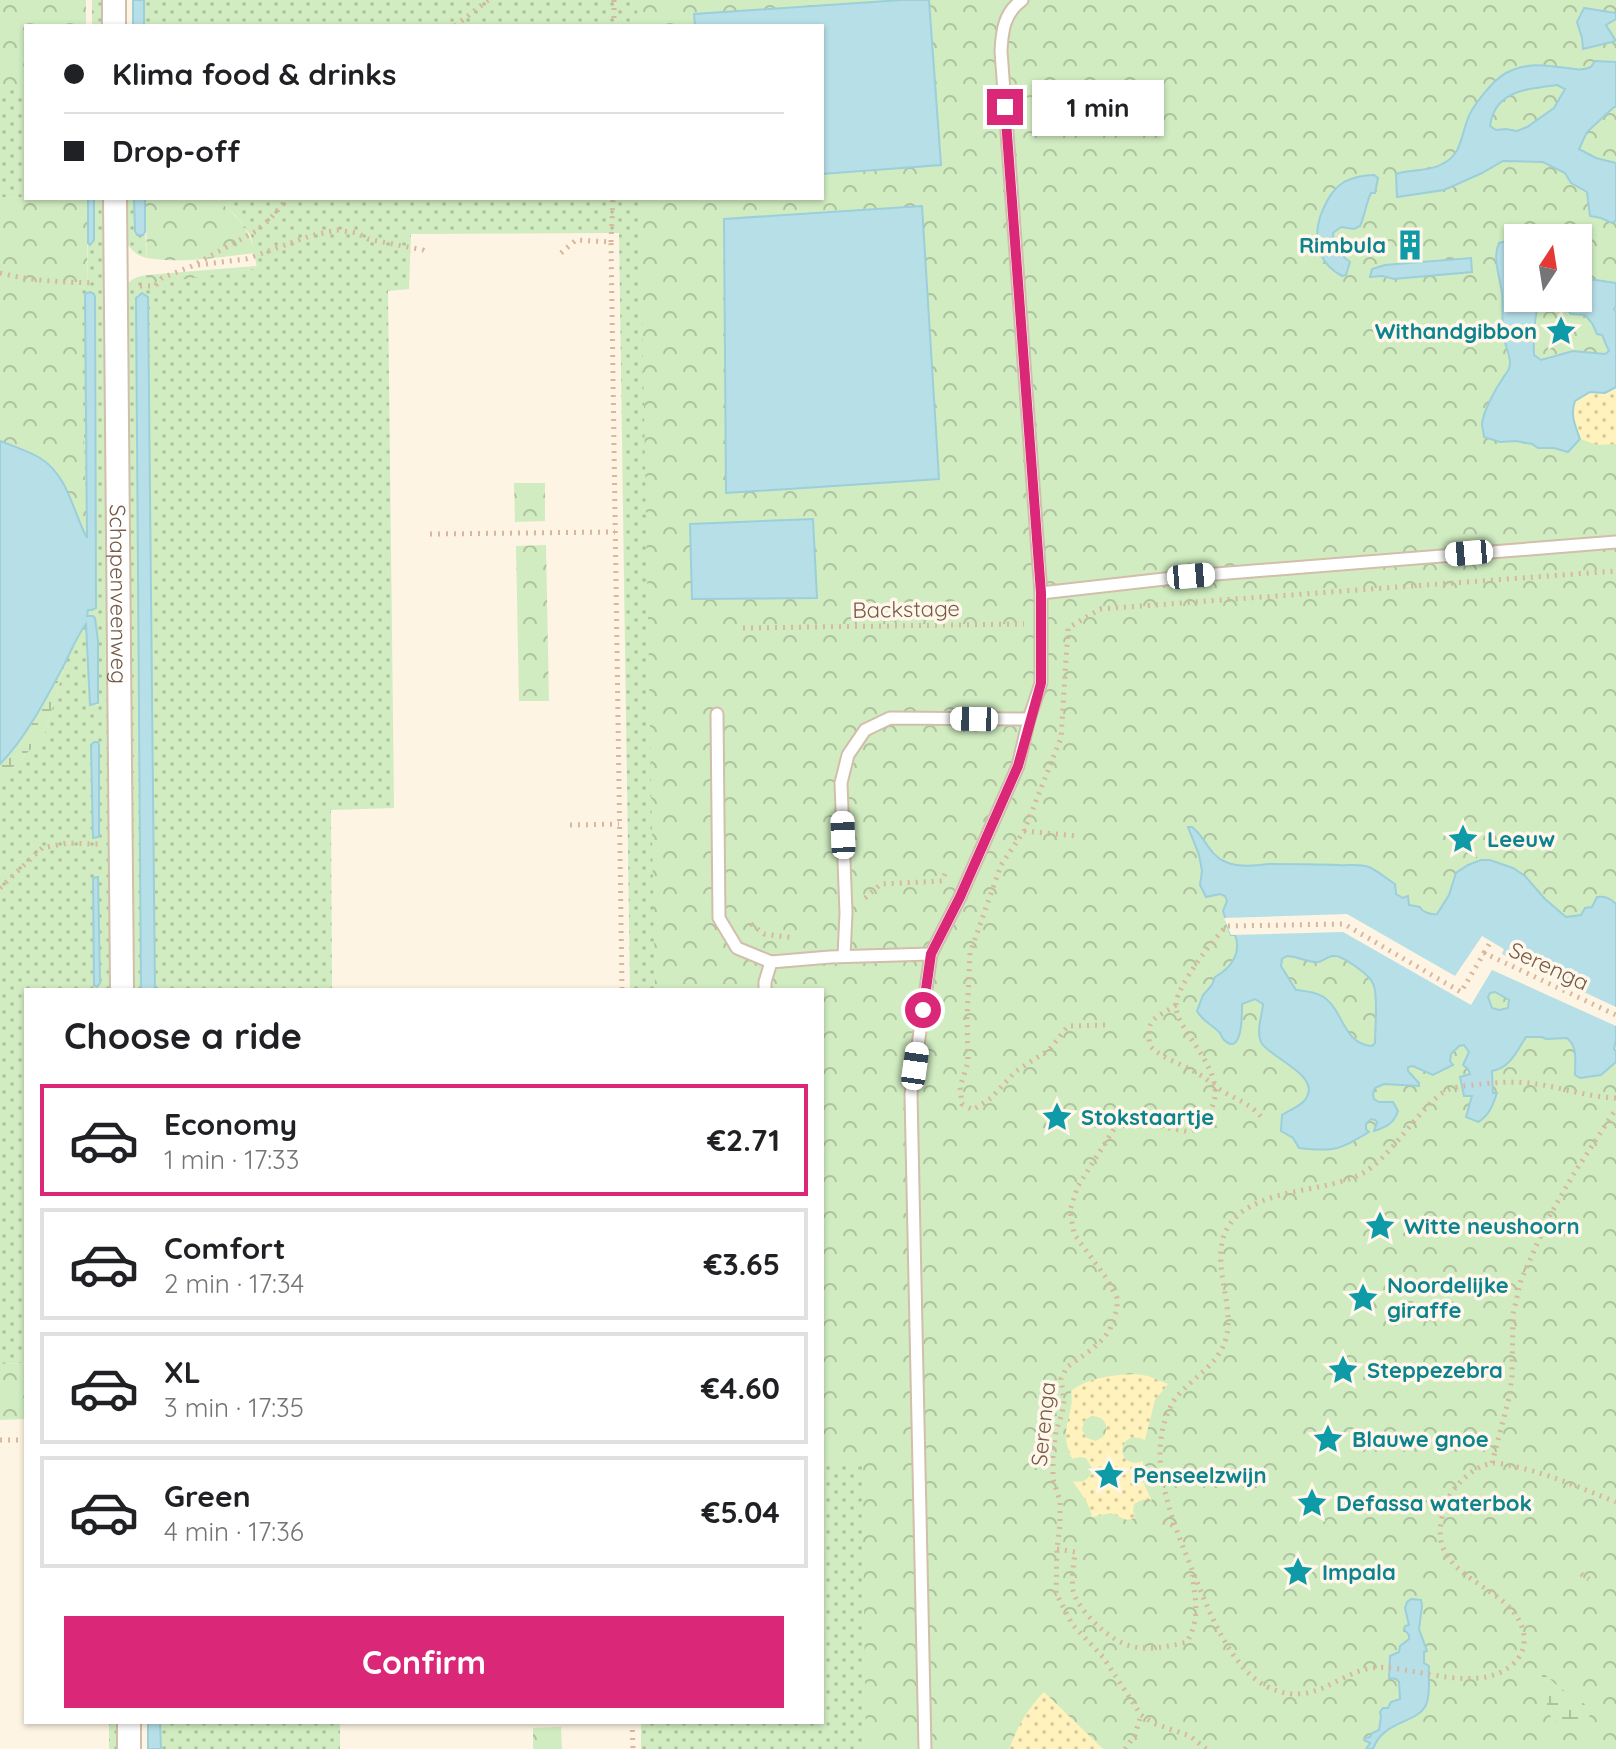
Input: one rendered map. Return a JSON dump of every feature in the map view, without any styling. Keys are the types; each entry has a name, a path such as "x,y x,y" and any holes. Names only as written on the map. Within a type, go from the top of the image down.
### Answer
{"street":[{"path":"114,0 114,24"},
{"name":"Schapenveenweg","path":"115,200 122,988"},
{"path":"129,1724 129,1749"}],"lane":[{"path":"925,1749 911,1094 931,954 1018,766 1041,683 1041,593 1001,51 1002,28 1022,0"},
{"path":"1041,593 1191,576 1616,542"},
{"path":"717,714 719,918 737,948 771,962 931,954"},
{"path":"844,956 846,913 841,783 848,755 865,730 890,718 1029,719"},
{"path":"765,988 771,962"}],"path":[{"path":"458,24 488,0"},
{"path":"614,0 614,24"},
{"path":"0,273 54,282 150,288 162,278 192,266 256,231 286,200"},
{"path":"613,200 622,988"},
{"path":"192,266 246,259 310,236 337,230 428,253"},
{"path":"561,253 576,240 611,242"},
{"path":"430,534 615,532"},
{"path":"1105,1025 1068,1026 1049,1050 1016,1071 991,1098 973,1110 962,1104 960,1087 968,1062 970,953 1001,865 1024,831 1061,738 1068,628 1100,609 1616,571"},
{"name":"Backstage","path":"743,628 1060,624 1068,628"},
{"path":"570,825 619,824"},
{"path":"1024,831 1076,836"},
{"path":"0,888 42,848 67,843 121,845"},
{"path":"977,856 1001,865"},
{"path":"846,913 881,884 942,881 947,870"},
{"path":"751,924 764,934 807,937"},
{"name":"Serenga","path":"1141,1715 1103,1657 1072,1624 1056,1593 1060,1501 1053,1479 1053,1455 1064,1401 1061,1379 1067,1367 1104,1338 1117,1309 1117,1298 1107,1279 1074,1234 1070,1210 1078,1186 1121,1118 1183,1132 1196,1129 1210,1112 1215,1098 1216,1087 1197,1072 1157,1053 1150,1046 1153,1020 1176,1005 1193,969 1227,926 1344,924 1461,992 1484,953 1616,1015"},
{"path":"1484,953 1491,941"},
{"path":"1176,1005 1180,1023 1210,1071 1216,1087 1252,1107 1264,1121"},
{"path":"1616,1098 1528,1083 1453,1087 1436,1098 1365,1172 1245,1209 1232,1221 1224,1237 1220,1259 1229,1317 1224,1347 1214,1362 1174,1401 1162,1430 1161,1456 1164,1485 1175,1526 1219,1630 1255,1680 1275,1690 1303,1694 1325,1688 1368,1668 1384,1667 1464,1679 1492,1676 1509,1668 1520,1657 1525,1641 1522,1625 1508,1606 1457,1567 1442,1544 1440,1533 1449,1497 1475,1471 1492,1463 1543,1473 1616,1502"},
{"path":"1492,1463 1509,1398 1513,1314 1521,1280 1549,1217 1616,1109"},
{"path":"0,1440 24,1440"},
{"path":"1163,1522 1175,1526"},
{"path":"1057,1549 1075,1552 1073,1591 1083,1611 1107,1635 1132,1648 1161,1648 1187,1642 1195,1627 1197,1610 1191,1566"},
{"path":"1581,1574 1589,1579"},
{"path":"1125,1749 1135,1735 1141,1715 1153,1723 1190,1736 1206,1749"},
{"path":"632,1724 633,1749"}],"green space":[{"path":"0,0 86,0 86,24 24,24 24,86 0,86"},
{"path":"92,0 106,0 106,24 92,24"},
{"path":"144,0 637,0 651,24 144,24"},
{"path":"637,0 1616,0 1616,1749 866,1749 862,1463 824,1463 824,988 655,988 640,200 824,200 824,24 637,24"},
{"path":"0,86 24,86 24,198 0,197"},
{"path":"0,197 88,200 87,287 80,288 89,620 0,760"},
{"path":"94,200 107,200 115,988 24,988 24,1363 0,1364 0,780 44,736 66,661 87,623 90,705 98,705 98,641 95,618 89,616 88,609 96,608 94,293 87,292 85,295 88,541 0,295 87,287 89,244 94,240","holes":["93,742 99,745 99,835 95,839 91,745"]},
{"path":"122,200 134,200 135,231 143,235 145,232 147,258 131,249 123,226"},
{"path":"145,200 218,200 245,229 255,253 188,260 147,258"},
{"path":"218,200 656,200 729,988 630,988 619,233 411,234 409,289 388,291 394,808 331,810 332,988 155,988 148,297 145,294 137,295 141,988 129,988 125,287 143,275 147,275 147,284 257,268 251,236"},
{"path":"258,268 147,285 147,275"},
{"path":"514,483 545,483 545,521 515,522"},
{"path":"546,545 549,701 519,701 516,546"},
{"path":"66,661 44,736 0,780 0,764 29,725"},
{"path":"906,1299 912,1749 641,1749 641,1724 824,1724 824,1300"},
{"path":"24,1363 24,1419 0,1420 0,1364"},
{"path":"1538,1671 1584,1704 1589,1713 1588,1728 1568,1727 1552,1718 1547,1705 1549,1692 1532,1675"},
{"path":"109,1724 122,1724 122,1749 109,1749"},
{"path":"160,1724 340,1724 340,1749 161,1749"},
{"path":"561,1727 562,1749 533,1749 533,1728"}],"sand":[{"path":"1616,387 1616,444 1598,445 1580,439 1573,415 1575,401 1590,392 1605,393"},
{"path":"1135,1374 1168,1384 1155,1400 1145,1440 1128,1439 1122,1449 1127,1460 1143,1461 1143,1482 1152,1501 1143,1500 1134,1504 1135,1518 1127,1520 1111,1513 1092,1517 1073,1481 1086,1480 1092,1468 1086,1458 1072,1459 1066,1439 1071,1391 1094,1380","holes":["1096,1416 1106,1425 1104,1436 1096,1441 1087,1438 1082,1430 1084,1421"]},
{"path":"1044,1692 1103,1749 1009,1749 1024,1718"}],"water":[{"path":"133,0 144,0 144,24 133,24"},
{"path":"929,0 941,165 824,174 824,24 695,24 694,14"},
{"path":"1584,8 1616,13 1616,19 1606,25 1616,41 1583,49 1577,22"},
{"path":"1595,61 1616,62 1616,107 1587,132 1579,149 1596,158 1616,163 1616,221 1612,223 1590,216 1587,192 1571,183 1565,173 1543,162 1503,161 1444,190 1397,197 1396,174 1433,168 1450,159 1457,150 1473,109 1501,76 1528,66 1591,67","holes":["1557,85 1565,89 1554,108 1527,127 1517,131 1496,130 1490,126 1493,114 1505,98 1535,88"]},
{"path":"1374,175 1378,178 1375,193 1371,193 1360,226 1354,229 1341,227 1333,233 1337,249 1350,262 1346,275 1342,276 1327,265 1319,251 1317,235 1320,217 1339,185"},
{"path":"88,200 94,200 94,240 90,245"},
{"path":"134,200 145,200 145,232 137,235"},
{"path":"922,206 939,479 726,493 724,219"},
{"path":"1504,242 1504,312 1537,312 1534,355 1541,360 1573,351 1605,354 1609,351 1602,335 1597,334 1585,315 1570,312 1592,312 1592,279 1616,283 1616,387 1605,393 1590,392 1575,401 1573,415 1580,439 1568,452 1484,437 1484,414 1510,365 1503,335 1502,293 1496,261 1499,243"},
{"path":"1471,258 1472,272 1394,279 1370,277 1372,269 1385,265"},
{"path":"90,292 95,297 96,608 88,610 87,616 95,618 98,641 98,703 90,705 86,624 36,716 0,764 0,441 35,455 49,465 63,484 87,538 85,295"},
{"path":"142,293 148,297 155,988 141,988 136,298"},
{"path":"813,519 817,598 692,599 690,524"},
{"path":"94,742 99,745 99,837 93,838 91,745"},
{"path":"1188,827 1197,831 1215,855 1231,864 1365,866 1395,884 1396,894 1403,898 1408,896 1409,905 1432,914 1437,914 1449,895 1456,873 1481,860 1513,868 1525,876 1566,917 1581,915 1585,908 1592,907 1597,897 1605,897 1616,904 1616,1062 1601,1075 1580,1078 1575,1075 1574,1050 1567,1038 1526,1037 1508,1063 1492,1071 1493,1093 1497,1093 1488,1113 1478,1122 1466,1117 1472,1096 1464,1096 1460,1077 1470,1074 1463,1065 1469,1052 1464,1045 1459,1046 1451,1054 1453,1065 1433,1075 1413,1066 1408,1067 1419,1086 1384,1084 1375,1088 1374,1099 1393,1102 1398,1111 1386,1126 1374,1131 1377,1122 1371,1119 1366,1124 1369,1132 1343,1146 1321,1150 1299,1148 1293,1138 1281,1131 1282,1115 1304,1101 1309,1092 1307,1083 1302,1075 1261,1042 1259,1028 1263,1004 1255,999 1242,1004 1238,1039 1230,1044 1197,1011 1203,995 1215,977 1230,965 1237,948 1235,935 1231,935 1223,911 1227,901 1225,896 1206,897 1200,885 1202,871","holes":["1287,956 1314,962 1337,956 1368,976 1373,982 1376,998 1375,1043 1372,1046 1355,1039 1322,996 1296,990 1281,966 1282,959","1495,992 1509,1000 1508,1008 1492,1008 1488,997"]},
{"path":"98,877 100,983 97,987 94,985 93,878"},
{"path":"1411,1599 1421,1600 1419,1629 1427,1651 1424,1652 1424,1663 1429,1666 1428,1700 1422,1711 1384,1733 1373,1749 1366,1749 1370,1743 1365,1738 1379,1730 1380,1712 1400,1699 1399,1682 1389,1678 1390,1656 1399,1652 1400,1646 1409,1639 1404,1629 1409,1625 1405,1608"},
{"path":"148,1724 160,1724 161,1749 148,1749"}],"pier":[{"path":"1347,914 1455,976 1482,936 1504,949 1502,954 1616,1007 1616,1026 1492,970 1471,1005 1343,932 1231,935 1224,918"}],"place":[{"name":"Rimbula","path":"1410,245"},
{"name":"Withandgibbon","path":"1561,331"},
{"name":"Leeuw","path":"1463,839"},
{"name":"Stokstaartje","path":"1057,1117"},
{"name":"Witte neushoorn","path":"1380,1226"},
{"name":"Noordelijke giraffe","path":"1363,1298"},
{"name":"Steppezebra","path":"1343,1370"},
{"name":"Blauwe gnoe","path":"1328,1439"},
{"name":"Penseelzwijn","path":"1109,1475"},
{"name":"Defassa waterbok","path":"1312,1503"},
{"name":"Impala","path":"1298,1572"}],"route":[{"path":"923,1010 931,954 1018,766 1041,683 1041,593 1005,107"}]}
